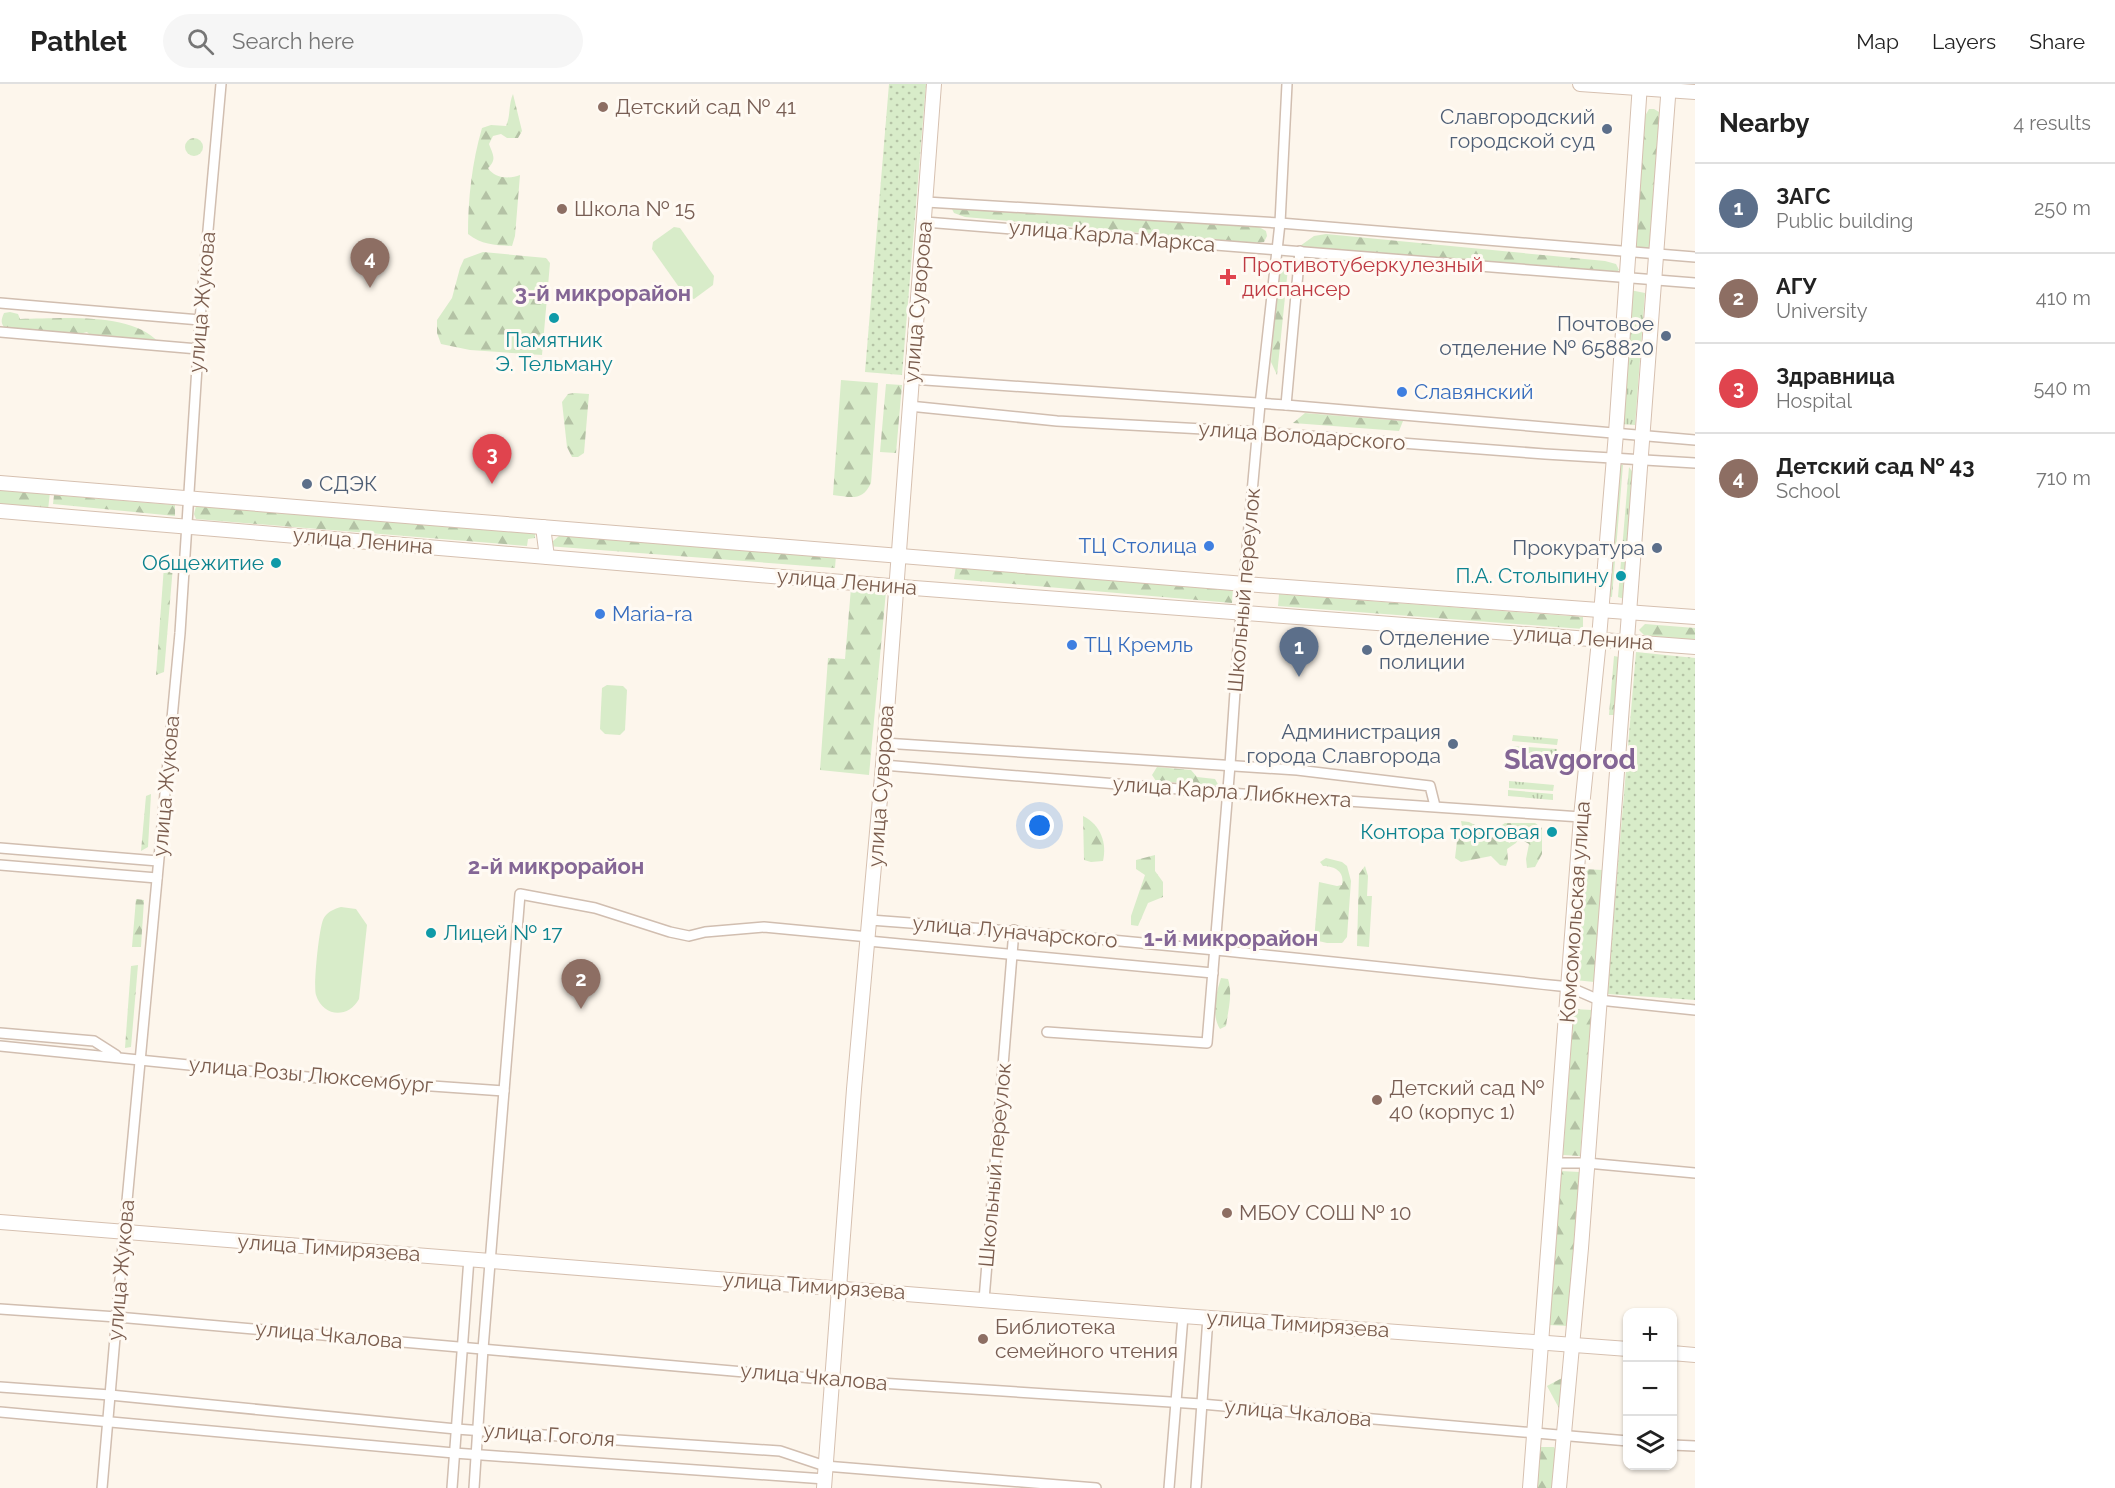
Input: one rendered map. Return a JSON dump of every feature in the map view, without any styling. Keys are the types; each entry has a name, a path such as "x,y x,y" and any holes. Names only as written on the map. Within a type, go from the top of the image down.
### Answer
{"street":[{"name":"улица Жукова","path":"102,1488 180,633 200,320 221,84"},
{"name":"улица Суворова","path":"825,1478 853,1100 883,765 934,84"},
{"name":"Школьный переулок","path":"1047,1032 1207,1044 1238,648 1260,404 1280,223 1287,84"},
{"path":"1580,84 1669,87 1695,92"},
{"name":"Комсомольская улица","path":"1530,1488 1581,817 1599,640 1616,433 1640,86"},
{"name":"Комсомольская улица","path":"1559,1488 1573,1344 1669,87"},
{"name":"улица Карла Маркса","path":"926,202 1280,223 1695,257"},
{"name":"улица Карла Маркса","path":"925,222 1695,283"},
{"path":"1286,405 1300,251"},
{"path":"0,303 200,320"},
{"path":"0,332 198,349"},
{"name":"улица Володарского","path":"911,379 1286,405 1695,440"},
{"name":"улица Володарского","path":"909,406 1057,421 1258,432 1695,463"},
{"name":"улица Ленина","path":"0,483 1245,584 1695,617"},
{"name":"улица Ленина","path":"0,511 896,586 1695,647"},
{"path":"543,528 547,557"},
{"name":"улица Карла Либкнехта","path":"884,743 1340,774 1430,786 1435,806"},
{"name":"улица Карла Либкнехта","path":"883,765 1228,793 1581,817"},
{"path":"0,848 158,861"},
{"path":"0,866 157,878"},
{"name":"улица Луначарского","path":"504,1091 520,894 595,908 689,936 705,932 764,927 1213,973"},
{"name":"улица Луначарского","path":"870,920 1014,930 1215,949 1569,987 1599,1000 1695,1010"},
{"name":"Школьный переулок","path":"984,1300 1014,930"},
{"name":"улица Розы Люксембург","path":"0,1033 94,1041 118,1057"},
{"name":"улица Розы Люксембург","path":"0,1046 317,1078 504,1091"},
{"path":"474,1488 504,1091"},
{"path":"1556,1163 1587,1163 1695,1173"},
{"name":"улица Тимирязева","path":"0,1222 1623,1349"},
{"path":"452,1488 469,1258"},
{"name":"улица Чкалова","path":"0,1309 117,1317 834,1380 1201,1404 1623,1441"},
{"path":"1169,1488 1184,1316"},
{"path":"1196,1488 1208,1317"},
{"path":"1677,1353 1695,1355"},
{"name":"улица Гоголя","path":"0,1387 110,1395 478,1431 780,1451 825,1478 1096,1488"},
{"path":"0,1412 454,1453 825,1478"},
{"path":"1677,1444 1695,1446"}],"green space":[{"path":"889,84 926,84 902,375 865,372"},
{"path":"513,94 522,131 518,138 507,138 501,134 493,136 489,144 493,159 488,168 491,172 503,177 520,175 515,236 512,246 494,245 468,234 471,181 482,128 491,125 506,126"},
{"path":"1649,109 1659,112 1660,122 1651,249 1633,248 1642,136 1645,116"},
{"path":"190,138 198,138 203,143 201,154 190,156 185,151 185,143"},
{"path":"954,206 1259,227 1266,231 1267,236 1264,242 1253,243 965,217 954,213 952,209"},
{"path":"674,227 680,228 714,276 713,285 694,299 686,297 652,249 653,242"},
{"path":"1326,234 1605,261 1616,264 1619,270 1611,276 1307,249 1300,246 1314,236"},
{"path":"483,252 546,258 550,263 542,355 470,350 441,344 437,333 437,320 452,298 464,259"},
{"path":"1282,263 1287,264 1288,268 1277,375 1271,362 1277,284"},
{"path":"1630,290 1645,293 1635,425 1620,424"},
{"path":"4,313 18,314 20,319 74,318 113,321 147,333 159,343 92,337 87,332 72,336 22,331 17,328 7,330 2,320"},
{"path":"841,380 878,383 871,483 864,493 855,497 833,495"},
{"path":"886,384 902,385 896,453 880,452"},
{"path":"568,394 589,394 584,453 578,457 572,457 567,447 562,402"},
{"path":"1305,413 1403,421 1399,431 1293,423"},
{"path":"1617,465 1623,465 1612,597 1606,596"},
{"path":"1629,467 1636,477 1624,599 1618,597"},
{"path":"0,488 50,492 48,510 0,505"},
{"path":"54,495 175,505 175,516 53,504"},
{"path":"196,506 535,531 535,538 528,539 527,546 196,519 194,514"},
{"path":"559,536 836,555 835,568 547,546"},
{"path":"164,566 173,566 164,672 156,675"},
{"path":"956,566 1233,587 1232,603 954,579"},
{"path":"851,588 886,591 869,775 820,770 828,658 845,659"},
{"path":"1279,594 1583,617 1583,629 1278,606"},
{"path":"1645,624 1695,628 1695,640 1645,636 1639,630"},
{"path":"1636,652 1695,658 1695,1000 1607,994"},
{"path":"1614,656 1619,657 1615,715 1609,715"},
{"path":"607,685 623,686 627,690 625,730 620,735 605,734 600,729 602,688"},
{"path":"1513,735 1558,739 1557,745 1512,741"},
{"path":"1512,746 1557,749 1557,756 1512,752"},
{"path":"1157,767 1191,770 1197,777 1215,779 1219,786 1156,781 1152,775"},
{"path":"1509,781 1554,785 1553,791 1509,788"},
{"path":"1508,790 1553,794 1553,800 1508,796"},
{"path":"151,794 148,847 141,851 146,796"},
{"path":"1083,816 1094,824 1101,835 1104,848 1103,861 1084,860"},
{"path":"1461,821 1481,828 1487,840 1495,836 1510,843 1512,837 1506,830 1499,827 1505,823 1535,823 1542,828 1542,854 1535,867 1527,868 1529,844 1519,838 1507,849 1506,866 1500,865 1491,856 1461,862 1455,858 1457,841 1463,832"},
{"path":"1155,855 1155,871 1163,882 1163,897 1148,903 1138,926 1131,925 1131,916 1145,875 1136,869 1136,860"},
{"path":"1326,858 1342,862 1347,866 1351,881 1347,937 1342,943 1314,940 1319,882 1337,886 1342,885 1343,880 1338,871 1323,866 1320,862"},
{"path":"1365,866 1368,876 1367,896 1372,896 1369,947 1357,946 1359,874"},
{"path":"1583,869 1603,870 1594,982 1575,980"},
{"path":"136,899 144,900 141,947 132,947"},
{"path":"341,907 356,909 367,925 359,999 349,1010 336,1013 324,1008 319,1002 315,981 321,925 328,913"},
{"path":"138,965 131,1047 125,1048 131,966"},
{"path":"1221,978 1228,979 1230,997 1226,1026 1220,1029 1215,1011"},
{"path":"1574,1009 1592,1010 1580,1156 1563,1155"},
{"path":"1560,1171 1580,1172 1568,1326 1548,1325"},
{"path":"1562,1378 1560,1410 1547,1386"},
{"path":"1541,1447 1554,1447 1557,1453 1554,1488 1535,1488"}],"place":[{"name":"Детский сад № 41","path":"603,107"},
{"name":"Славгородский городской суд","path":"1607,129"},
{"name":"Школа № 15","path":"562,209"},
{"name":"Противотуберкулезный диспансер","path":"1228,277"},
{"name":"Детский сад № 43","path":"370,288"},
{"name":"Памятник Э. Тельману","path":"554,318"},
{"name":"Почтовое отделение № 658820","path":"1666,336"},
{"name":"Славянский","path":"1402,392"},
{"name":"СДЭК","path":"307,484"},
{"name":"Здравница","path":"492,484"},
{"name":"ТЦ Столица","path":"1209,546"},
{"name":"Прокуратура","path":"1657,548"},
{"name":"Общежитие","path":"276,563"},
{"name":"П.А. Столыпину","path":"1621,576"},
{"name":"Maria-ra","path":"600,614"},
{"name":"ТЦ Кремль","path":"1072,645"},
{"name":"Отделение полиции","path":"1367,650"},
{"name":"ЗАГС","path":"1299,677"},
{"name":"Администрация города Славгорода","path":"1453,744"},
{"name":"Контора торговая","path":"1552,832"},
{"name":"Лицей № 17","path":"431,933"},
{"name":"АГУ","path":"581,1009"},
{"name":"Детский сад № 40 (корпус 1)","path":"1377,1100"},
{"name":"МБОУ СОШ № 10","path":"1227,1213"},
{"name":"Библиотека семейного чтения","path":"983,1339"}],"district":[{"name":"3-й микрорайон","path":"603,293"},
{"name":"Slavgorod","path":"1570,760"},
{"name":"2-й микрорайон","path":"556,866"},
{"name":"1-й микрорайон","path":"1231,938"}]}
